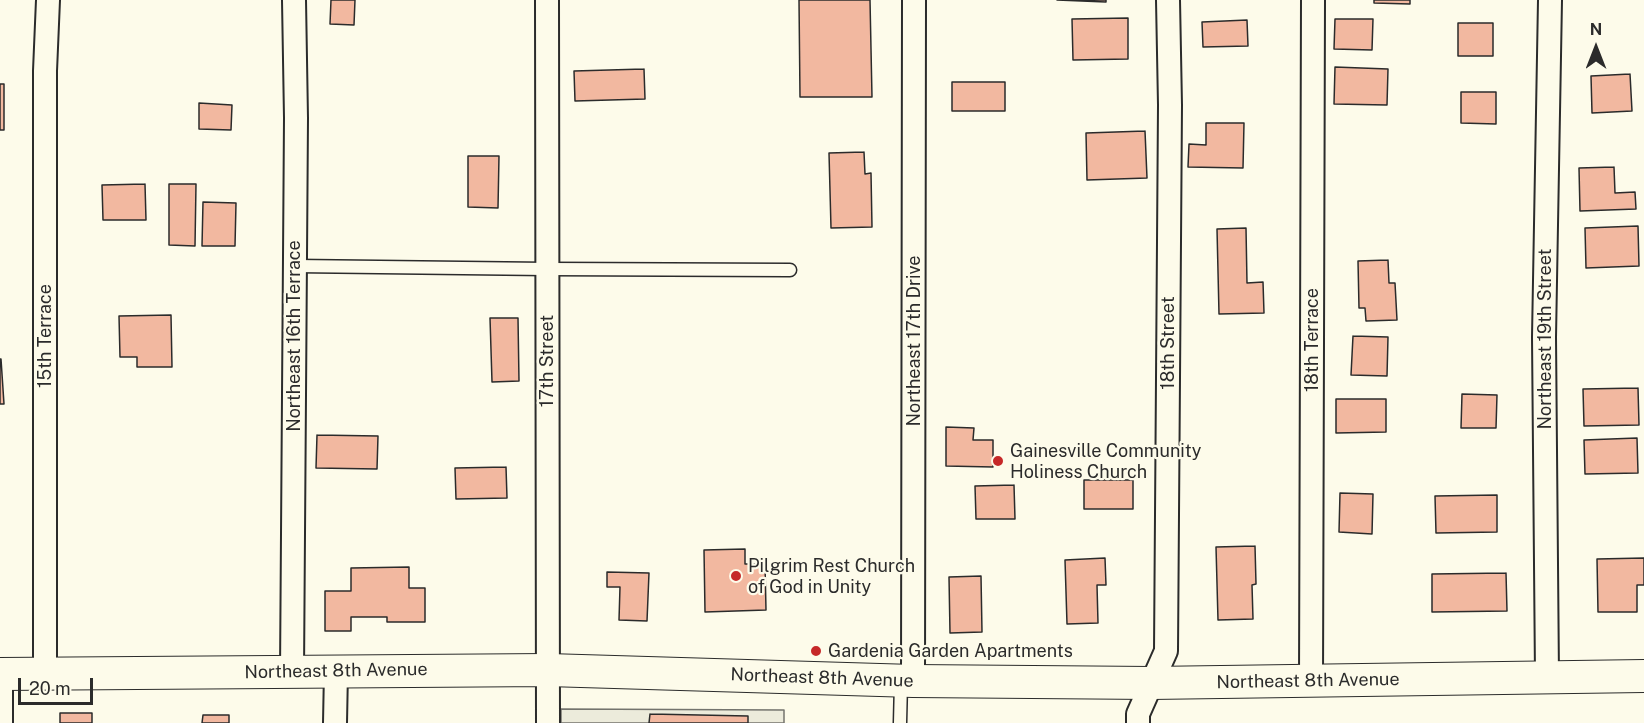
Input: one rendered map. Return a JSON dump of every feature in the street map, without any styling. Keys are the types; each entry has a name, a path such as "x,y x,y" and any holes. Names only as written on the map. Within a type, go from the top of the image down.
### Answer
{"street":[{"name":"15th Terrace","path":"45,672 45,71 48,0"},
{"name":"Northeast 16th Terrace","path":"292,672 296,118 294,0"},
{"name":"17th Street","path":"547,0 548,723"},
{"name":"Northeast 17th Drive","path":"907,681 914,0"},
{"name":"18th Street","path":"1138,723 1138,714 1166,651 1170,117 1168,0"},
{"name":"18th Terrace","path":"1311,681 1313,0"},
{"name":"Northeast 19th Street","path":"1547,678 1544,337 1550,0"},
{"name":"Northeast 8th Avenue","path":"0,674 548,669 907,681 1151,683 1644,676"},
{"path":"335,723 336,671"},
{"path":"0,674 1,723"}],"lane":[{"path":"295,266 790,270"},
{"path":"900,723 907,681"}],"shaded area":[{"path":"561,709 784,710 784,723 561,723"}],"building":[{"path":"331,0 355,0 354,25 330,24"},
{"path":"799,0 870,0 872,97 800,97"},
{"path":"1057,0 1106,0 1106,2"},
{"path":"1374,0 1410,0 1410,4 1374,3"},
{"path":"1128,18 1128,59 1073,60 1072,19"},
{"path":"1335,19 1373,19 1372,50 1334,49"},
{"path":"1247,20 1248,46 1203,47 1202,22"},
{"path":"1458,23 1493,23 1493,56 1458,56"},
{"path":"1335,67 1388,69 1387,105 1334,104"},
{"path":"644,69 645,99 575,101 574,71"},
{"path":"1630,74 1632,111 1592,113 1591,76"},
{"path":"952,82 1005,82 1005,111 952,111"},
{"path":"0,84 4,84 4,130 0,130"},
{"path":"1461,92 1496,92 1496,124 1461,123"},
{"path":"199,103 232,105 231,130 199,129"},
{"path":"1206,123 1244,123 1243,168 1188,167 1189,144 1206,145"},
{"path":"1145,131 1147,178 1087,180 1086,133"},
{"path":"864,152 865,174 871,173 872,227 831,228 829,153"},
{"path":"468,156 499,156 498,208 468,207"},
{"path":"1614,167 1615,193 1635,192 1636,209 1580,211 1579,168"},
{"path":"145,184 146,220 103,220 102,185"},
{"path":"169,184 196,184 195,246 169,245"},
{"path":"203,202 236,203 235,246 202,246"},
{"path":"1638,226 1639,266 1586,268 1585,228"},
{"path":"1246,228 1247,283 1263,282 1264,313 1219,314 1217,229"},
{"path":"1388,260 1389,283 1395,283 1397,320 1366,321 1365,308 1359,308 1358,261"},
{"path":"171,315 172,367 137,367 137,357 120,357 119,316"},
{"path":"490,318 518,318 519,381 492,382"},
{"path":"1353,336 1388,337 1387,376 1351,375"},
{"path":"1,359 4,404 0,404"},
{"path":"1638,388 1639,425 1584,426 1583,389"},
{"path":"1462,394 1497,395 1496,428 1461,428"},
{"path":"1336,399 1386,399 1386,432 1336,433"},
{"path":"946,427 974,428 973,440 993,440 993,467 946,466"},
{"path":"317,435 378,436 377,469 316,468"},
{"path":"1637,438 1638,473 1585,474 1584,440"},
{"path":"506,467 507,498 456,499 455,468"},
{"path":"1084,480 1133,480 1133,509 1084,509"},
{"path":"1014,485 1015,519 976,519 975,486"},
{"path":"1340,493 1373,494 1372,534 1339,532"},
{"path":"1497,495 1497,532 1436,533 1435,496"},
{"path":"1255,546 1256,584 1252,585 1253,619 1218,620 1216,547"},
{"path":"745,549 745,564 765,564 766,610 705,612 704,550"},
{"path":"1105,558 1106,585 1097,585 1098,623 1067,624 1065,560"},
{"path":"1644,558 1644,585 1637,585 1637,612 1598,612 1597,559"},
{"path":"409,567 409,588 425,588 425,622 387,622 387,617 351,617 351,631 325,631 325,591 351,591 351,568"},
{"path":"607,572 649,573 647,621 619,620 620,587 607,587"},
{"path":"1506,573 1507,611 1432,612 1432,574"},
{"path":"981,576 982,632 950,633 949,577"},
{"path":"60,713 92,713 92,723 60,723"},
{"path":"650,714 748,716 748,723 649,723"},
{"path":"203,715 229,715 229,723 202,723"}],"place":[{"name":"Gainesville Community Holiness Church","path":"998,461"},
{"name":"Pilgrim Rest Church of God in Unity","path":"736,576"},
{"name":"Gardenia Garden Apartments","path":"816,651"}]}
